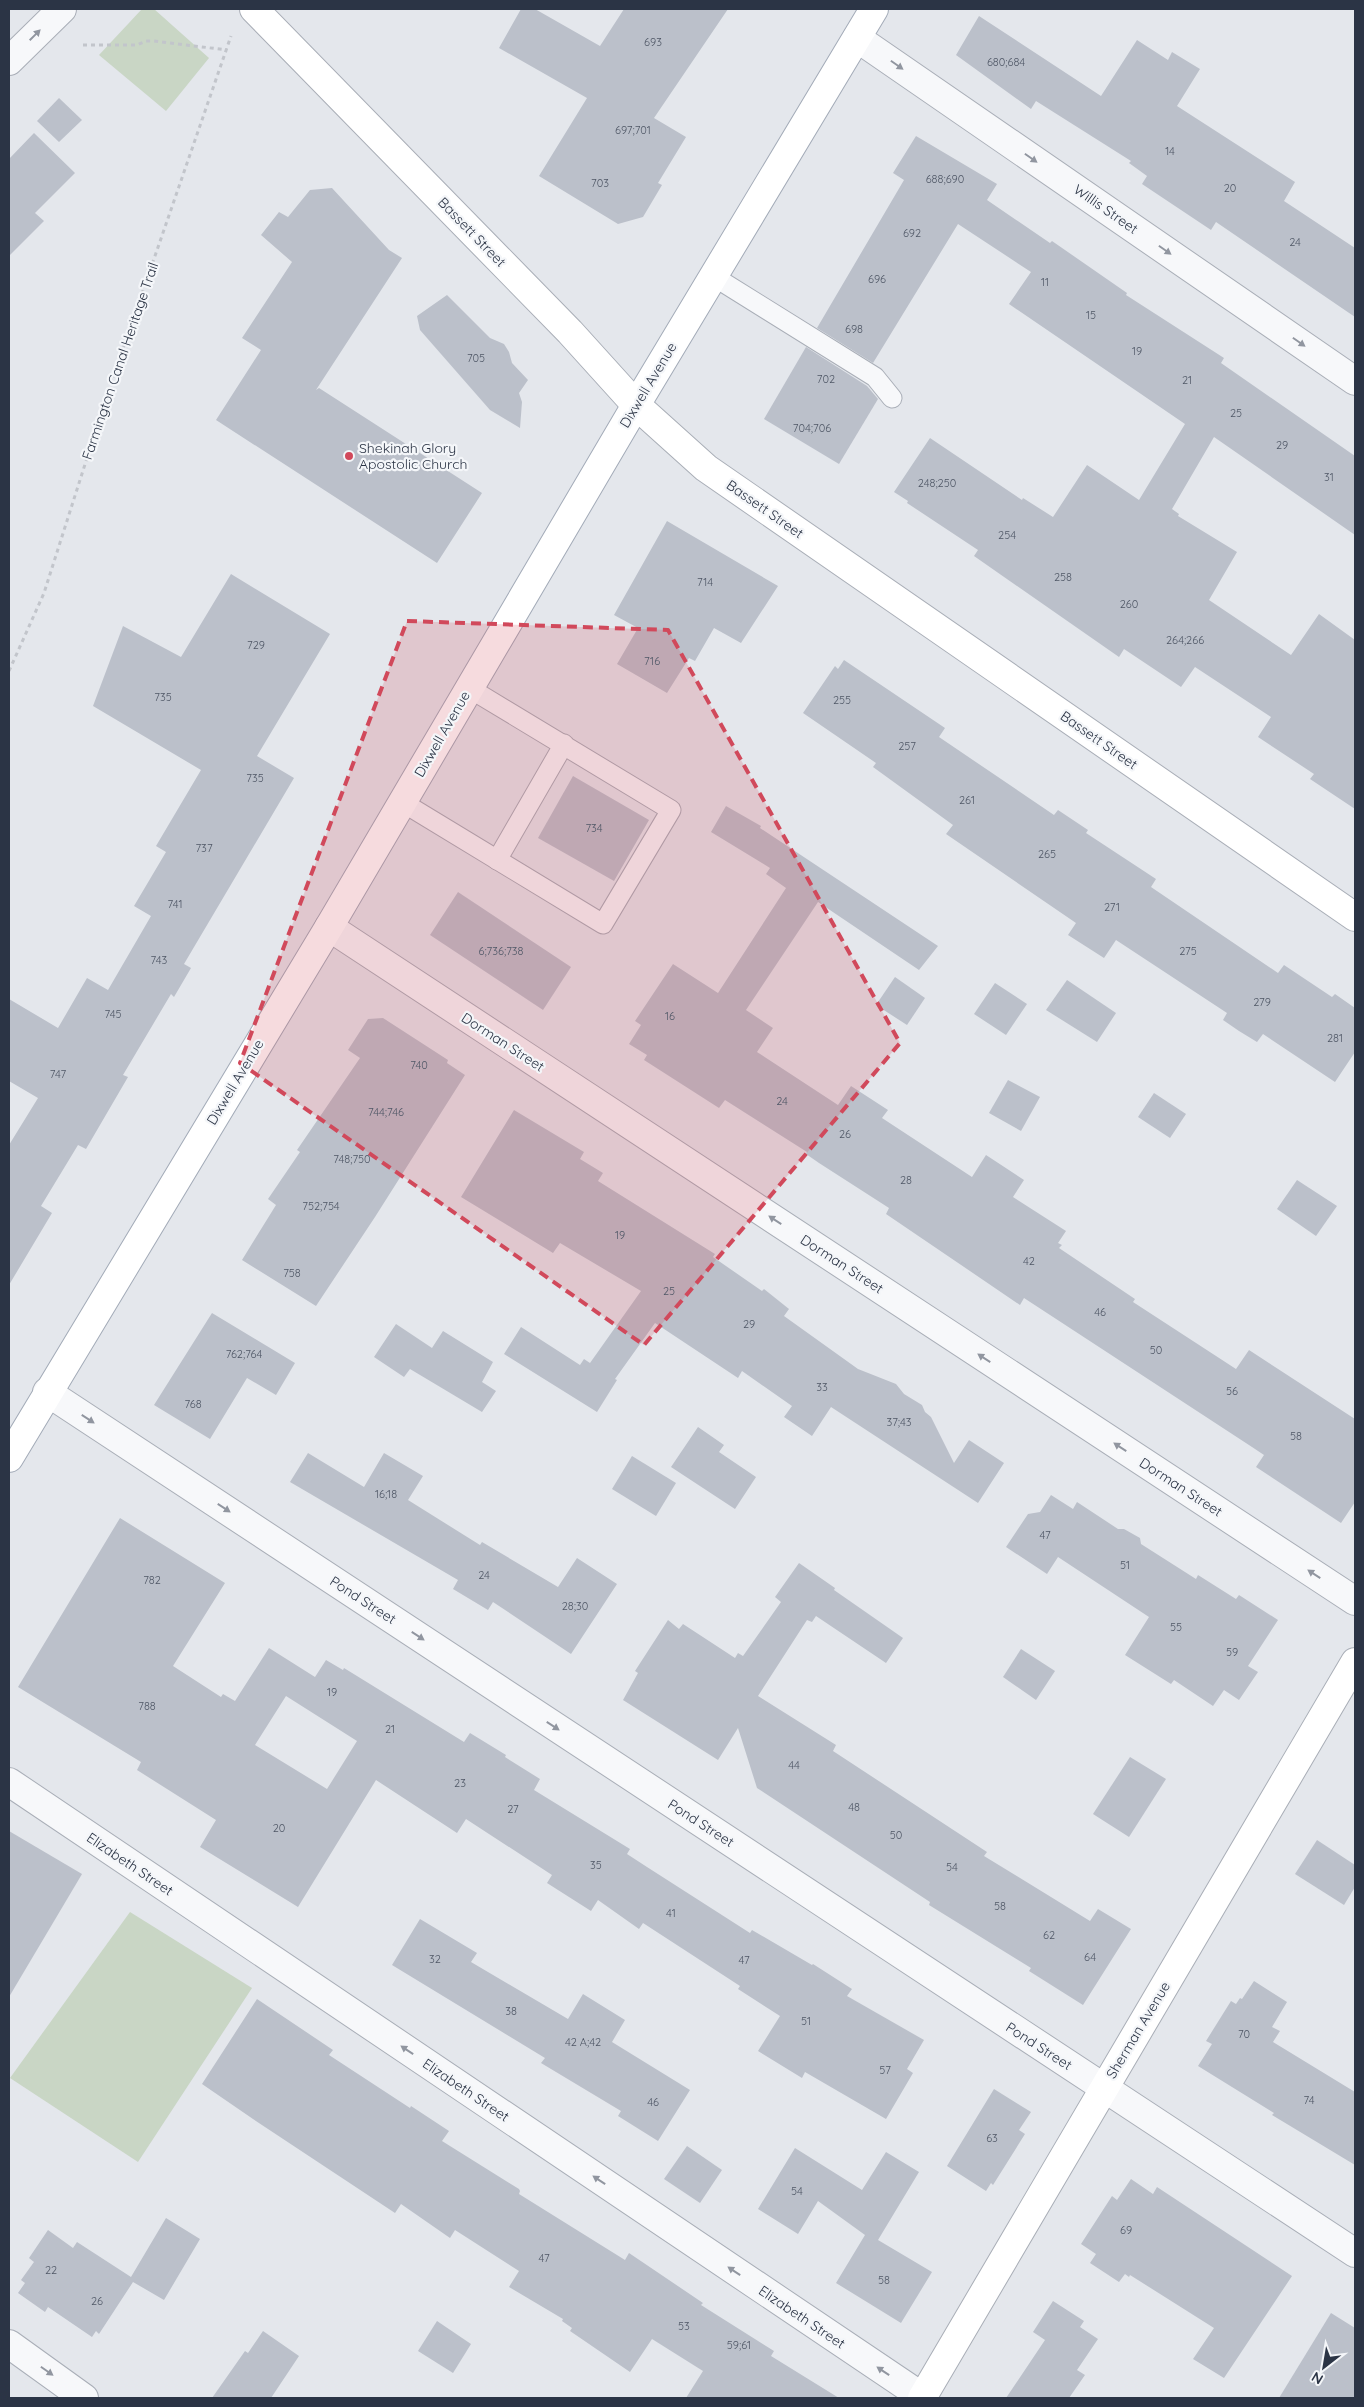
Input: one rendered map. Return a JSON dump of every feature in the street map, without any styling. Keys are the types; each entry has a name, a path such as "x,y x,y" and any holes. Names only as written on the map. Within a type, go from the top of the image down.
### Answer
{"main road":[{"name":"Bassett Street","path":"254,9 570,332 636,405 706,468 1355,917"},
{"name":"Dixwell Avenue","path":"9,1458 47,1392 329,927 636,405 874,9"},
{"name":"Sherman Avenue","path":"923,2398 1355,1662"}],"street":[{"path":"9,61 62,9"},
{"name":"Willis Street","path":"857,38 1355,381"},
{"name":"Dorman Street","path":"329,927 1355,1601"},
{"name":"Pond Street","path":"47,1392 1355,2253"},
{"name":"Elizabeth Street","path":"9,1782 923,2398"},
{"path":"9,2344 84,2398"}],"lane":[{"path":"713,276 875,377 892,398"},
{"path":"402,802 603,924 671,810 470,688"},
{"path":"497,860 564,744"}],"path":[{"name":"Farmington Canal Heritage Trail","path":"9,671 44,593 109,389 227,50 154,41 146,41 137,45 83,45"}],"highlighted area":[{"path":"407,621 668,630 900,1043 644,1345 240,1063"}],"green space":[{"path":"142,9 154,9 209,58 166,111 99,55"},
{"path":"130,1912 252,1988 138,2162 10,2078"}],"building":[{"path":"521,9 535,9 600,46 624,9 728,9 654,118 686,137 658,183 662,185 643,217 618,224 539,176 587,98 499,48"},
{"path":"979,16 1101,96 1137,40 1168,60 1172,52 1200,69 1177,106 1295,182 1284,201 1355,248 1355,317 1216,222 1211,230 1142,184 1147,176 1129,163 1131,161 1036,101 1031,109 956,55"},
{"path":"59,98 82,120 59,142 37,121"},
{"path":"34,133 75,173 35,213 44,221 9,256 9,159"},
{"path":"916,136 997,184 987,200 1050,243 1052,241 1127,293 1126,295 1224,358 1221,363 1355,456 1355,535 1214,437 1172,509 1179,514 1178,516 1237,552 1209,600 1291,655 1319,614 1355,640 1355,809 1310,779 1314,774 1258,737 1271,717 1195,667 1181,687 1124,649 1119,657 974,556 978,550 907,503 908,501 894,492 930,438 1022,500 1023,498 1053,517 1087,465 1139,500 1185,424 1009,304 1031,272 958,224 873,363 817,328 904,180 893,173"},
{"path":"332,188 389,250 402,258 316,390 319,388 482,493 437,563 216,420 261,350 242,338 292,262 261,235 279,212 288,217 310,190"},
{"path":"447,295 490,338 504,344 509,352 512,363 528,380 519,393 522,402 520,428 490,410 420,330 417,316"},
{"path":"806,347 867,386 878,399 839,464 764,419"},
{"path":"667,521 778,586 741,643 714,628 695,661 689,658 667,693 617,664 638,628 614,615"},
{"path":"231,574 330,634 257,756 294,778 184,964 191,968 174,997 171,994 123,1075 128,1077 86,1149 78,1145 41,1206 52,1213 9,1285 9,1145 38,1098 9,1081 9,999 58,1028 87,978 108,990 151,916 134,906 166,852 156,846 201,770 93,706 123,626 181,657"},
{"path":"844,660 945,728 939,737 1054,815 1058,810 1088,830 1086,833 1156,879 1151,887 1278,973 1284,965 1332,997 1335,994 1355,1008 1355,1052 1335,1082 1263,1034 1257,1042 1239,1031 1223,1020 1227,1013 1116,940 1104,958 1068,935 1076,923 946,834 953,825 873,767 876,763 803,713 835,666 838,669"},
{"path":"573,776 649,820 614,881 538,838"},
{"path":"726,806 761,826 760,828 938,946 919,970 818,902 746,1010 773,1028 757,1052 838,1105 851,1086 888,1110 882,1118 972,1177 986,1155 1024,1180 1013,1197 1066,1231 1058,1243 1062,1245 1059,1248 1135,1299 1133,1302 1236,1369 1249,1350 1355,1419 1355,1502 1341,1523 1256,1467 1264,1455 1024,1298 1020,1305 886,1214 889,1208 819,1163 806,1154 807,1152 725,1100 719,1108 644,1060 647,1055 629,1044 641,1025 635,1021 673,964 718,993 786,888 766,874 770,868 711,832"},
{"path":"458,892 571,967 543,1010 430,935"},
{"path":"895,977 925,998 907,1025 876,1005"},
{"path":"1067,980 1116,1013 1097,1042 1046,1010"},
{"path":"995,983 1027,1004 1006,1035 974,1014"},
{"path":"383,1018 448,1060 447,1063 465,1075 316,1306 242,1260 276,1205 268,1199 300,1152 297,1150 360,1058 348,1050 368,1019"},
{"path":"1008,1080 1040,1097 1021,1131 989,1113"},
{"path":"1154,1093 1186,1114 1170,1138 1138,1117"},
{"path":"514,1110 584,1152 580,1159 603,1173 598,1181 715,1254 713,1257 762,1291 764,1289 789,1309 784,1316 858,1369 896,1384 904,1394 922,1405 925,1412 931,1417 954,1463 969,1440 1004,1463 978,1503 831,1407 812,1436 784,1417 792,1406 742,1371 738,1378 655,1323 615,1379 617,1380 597,1412 504,1354 521,1327 580,1365 584,1359 590,1363 641,1291 560,1243 553,1253 461,1197"},
{"path":"1297,1180 1337,1206 1316,1236 1277,1209"},
{"path":"212,1313 295,1363 276,1395 247,1378 210,1439 154,1405"},
{"path":"396,1324 432,1348 443,1331 493,1362 482,1382 496,1391 482,1412 410,1369 404,1377 374,1357"},
{"path":"698,1427 724,1445 719,1452 756,1477 735,1509 671,1467"},
{"path":"308,1453 364,1487 384,1453 423,1476 408,1500 480,1545 482,1542 558,1587 577,1558 617,1584 571,1654 493,1602 488,1610 453,1589 458,1580 290,1482"},
{"path":"632,1456 676,1483 656,1516 612,1489"},
{"path":"1051,1495 1073,1509 1077,1502 1118,1529 1124,1529 1140,1538 1141,1544 1196,1579 1198,1575 1236,1599 1239,1595 1278,1620 1248,1666 1258,1672 1239,1700 1224,1690 1213,1706 1174,1680 1171,1684 1125,1655 1149,1617 1058,1557 1047,1574 1006,1547 1028,1514 1040,1512"},
{"path":"120,1518 225,1583 173,1666 221,1697 223,1694 235,1701 269,1648 315,1677 326,1660 343,1670 344,1668 464,1742 470,1733 540,1779 534,1790 630,1849 627,1854 750,1933 752,1930 813,1964 852,1989 847,1996 924,2040 907,2069 913,2073 886,2119 805,2072 802,2078 758,2051 780,2016 738,1989 740,1986 643,1923 639,1929 598,1900 591,1911 547,1883 552,1875 466,1819 457,1833 376,1780 298,1907 200,1847 216,1820 137,1770 141,1762 18,1687","holes":["286,1696 357,1741 327,1789 255,1745"]},
{"path":"799,1563 903,1638 886,1663 816,1616 812,1622 807,1620 758,1696 836,1745 833,1751 987,1852 984,1856 1090,1921 1098,1909 1131,1929 1083,2005 1029,1971 1031,1968 929,1905 930,1902 757,1788 738,1728 718,1760 623,1700 638,1673 635,1671 668,1620 679,1629 683,1624 735,1658 738,1653 743,1656 781,1602 775,1597"},
{"path":"1021,1649 1055,1671 1036,1700 1003,1677"},
{"path":"1130,1757 1166,1779 1129,1837 1093,1814"},
{"path":"9,1831 82,1874 9,1997"},
{"path":"1317,1840 1355,1865 1355,1887 1344,1905 1295,1874"},
{"path":"420,1919 477,1953 471,1962 568,2019 583,1994 625,2020 612,2042 690,2090 658,2141 618,2116 621,2111 541,2063 545,2058 392,1965"},
{"path":"1254,1981 1287,2002 1272,2027 1280,2031 1273,2042 1355,2092 1355,2165 1272,2115 1274,2113 1198,2066 1212,2044 1206,2041 1231,2001 1236,2004 1240,1998 1242,1999"},
{"path":"257,1999 333,2050 329,2055 449,2131 442,2141 519,2189 519,2194 625,2260 629,2253 703,2303 701,2305 774,2351 771,2356 839,2398 686,2398 703,2371 652,2339 630,2372 570,2331 572,2328 562,2321 563,2319 509,2287 519,2271 455,2230 450,2238 401,2204 395,2213 253,2119 202,2084"},
{"path":"994,2089 1031,2112 1019,2130 1025,2134 993,2185 991,2183 986,2191 947,2166"},
{"path":"687,2146 722,2170 700,2203 664,2179"},
{"path":"795,2148 862,2190 886,2152 919,2172 878,2240 932,2272 901,2323 836,2283 865,2235 818,2201 798,2234 758,2209"},
{"path":"1131,2179 1153,2194 1157,2187 1292,2276 1224,2378 1193,2359 1214,2328 1130,2275 1129,2277 1125,2274 1119,2282 1090,2263 1096,2254 1081,2244 1112,2196 1117,2200"},
{"path":"166,2218 200,2239 164,2300 133,2282 99,2334 96,2331 92,2337 48,2307 45,2312 18,2293 25,2283 21,2280 34,2262 29,2258 48,2230 73,2248 77,2242 131,2277"},
{"path":"1053,2301 1084,2321 1080,2327 1098,2339 1077,2370 1085,2375 1069,2398 1006,2398 1045,2340 1033,2332"},
{"path":"1331,2313 1355,2328 1355,2398 1279,2398"},
{"path":"437,2321 471,2344 453,2373 418,2351"},
{"path":"263,2331 299,2356 271,2398 212,2398 245,2351 248,2353"}],"place":[{"name":"Shekinah Glory Apostolic Church","path":"349,456"}]}
